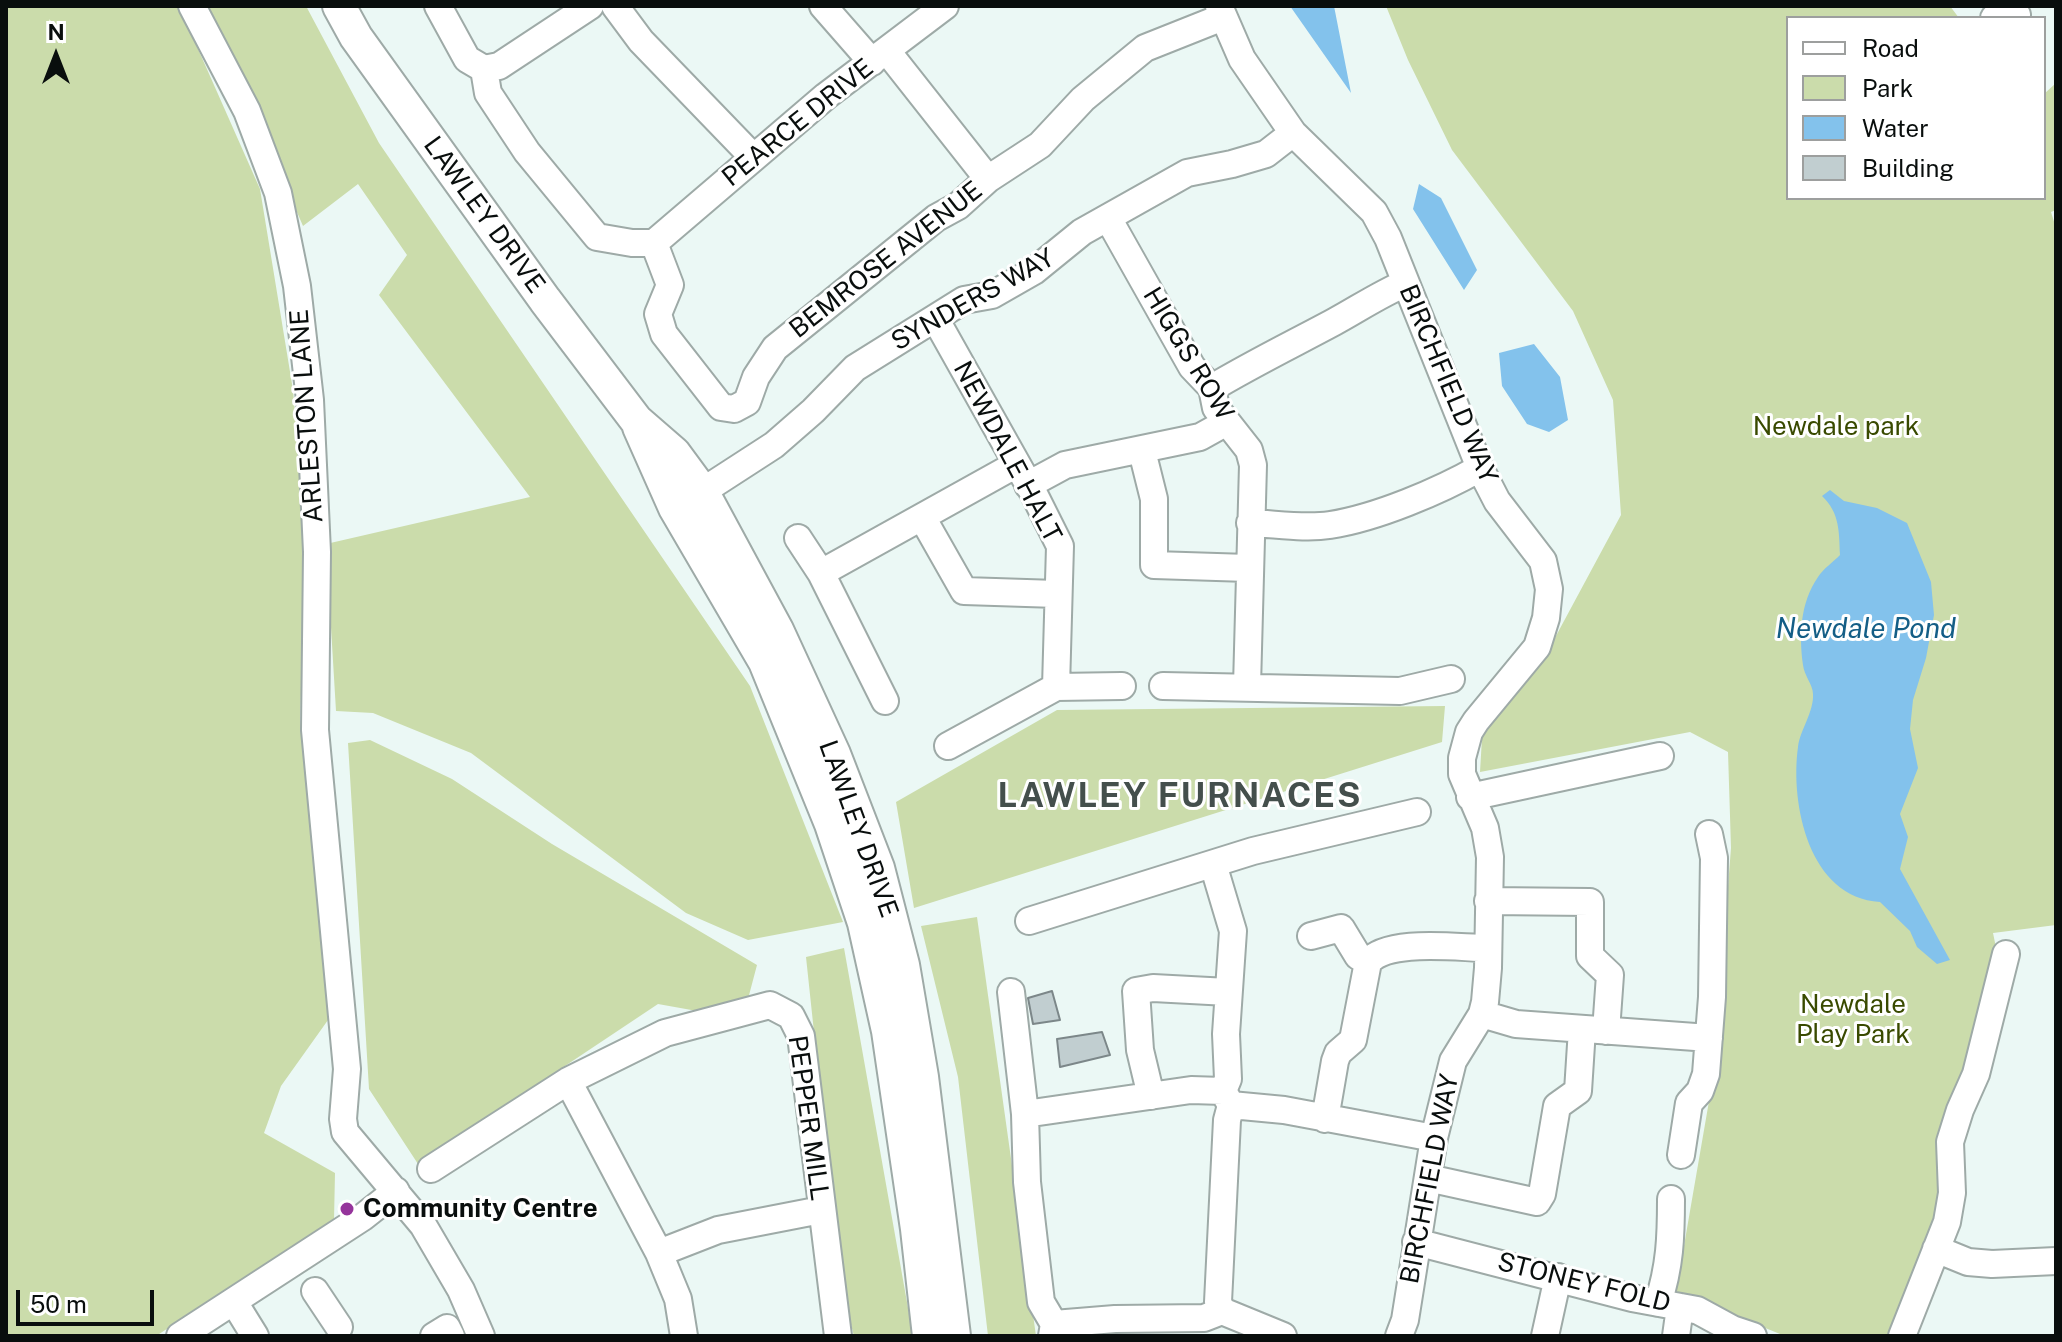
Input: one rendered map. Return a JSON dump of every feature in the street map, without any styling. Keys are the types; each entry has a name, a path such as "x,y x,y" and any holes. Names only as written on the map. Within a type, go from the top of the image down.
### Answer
{"main road":[{"name":"LAWLEY DRIVE","path":"339,6 356,37 545,300 636,420 674,453 702,491 777,630 834,754 878,868 903,965 922,1077 954,1336"},
{"name":"LAWLEY DRIVE","path":"636,420 675,508 765,662 831,824 864,923 890,1046 929,1336"}],"street":[{"name":"ARLESTON LANE","path":"192,6 247,111 278,193 297,286 310,400 317,552 315,730 347,1069 343,1119 345,1132 396,1191"},
{"path":"438,6 467,59 484,69 499,66 590,6"},
{"path":"615,6 641,41 753,157"},
{"path":"823,6 879,56 988,179"},
{"name":"PEARCE DRIVE","path":"654,243 753,157 945,6"},
{"name":"BIRCHFIELD WAY","path":"1221,12 1242,59 1293,133 1374,212 1388,238 1480,468 1497,501 1543,561 1549,589 1546,618 1537,647 1469,732 1462,758 1462,774 1485,828 1490,857 1488,948 1482,1014 1453,1061 1434,1138 1405,1320 1399,1336"},
{"name":"BEMROSE AVENUE","path":"654,243 670,285 658,314 664,334 721,407 734,409 747,402 756,377 775,348 936,218 958,206 988,179 1040,145 1083,99 1145,48 1221,12"},
{"path":"484,69 488,93 519,140 597,237 654,243"},
{"name":"SYNDERS WAY","path":"675,508 774,445 855,368 964,300 992,295 1034,271 1082,232 1187,173 1266,154 1293,133"},
{"name":"HIGGS ROW","path":"1108,218 1192,367 1212,388 1216,408 1249,450 1253,465 1247,686"},
{"path":"1212,388 1382,293 1406,283"},
{"name":"NEWDALE HALT","path":"935,318 1060,546 1056,687"},
{"path":"821,573 922,517 1023,475 1200,437 1227,422"},
{"path":"1142,451 1154,499 1154,565 1248,568"},
{"path":"1250,523 1328,526 1364,518 1459,480 1480,468"},
{"path":"922,517 964,591 1057,594"},
{"path":"798,538 821,573 885,701"},
{"path":"1163,686 1400,691 1451,679"},
{"path":"948,746 1056,687 1122,686"},
{"path":"1470,797 1660,756"},
{"path":"1029,921 1253,851 1417,812"},
{"path":"1681,1155 1689,1103 1700,1091 1706,1074 1712,997 1714,858 1709,834"},
{"path":"1213,864 1233,931 1228,992 1227,1120 1218,1302 1222,1311"},
{"path":"1428,1178 1537,1202 1542,1194 1557,1106 1578,1091 1610,975 1590,956 1590,902 1488,901"},
{"path":"1311,936 1341,928 1358,956 1368,962"},
{"path":"1325,1119 1335,1061 1338,1053 1353,1040 1368,962 1375,954 1401,948 1488,948"},
{"path":"1902,1336 1947,1222 1952,1193 1950,1142 1976,1074 2006,954"},
{"path":"1151,1096 1140,1050 1136,991 1153,988 1228,992"},
{"path":"1011,992 1041,1302 1053,1330 1128,1319 1204,1318 1222,1311 1283,1336"},
{"name":"PEPPER MILL","path":"431,1169 568,1081 665,1033 770,1005 791,1016 801,1036 838,1336"},
{"path":"1482,1014 1516,1024 1709,1038"},
{"path":"568,1081 659,1253 678,1299 684,1336"},
{"path":"1024,1108 1191,1090 1325,1119 1434,1138"},
{"path":"180,1336 234,1302 306,1277 396,1191 431,1238 461,1290 481,1336"},
{"path":"1658,1303 1671,1248 1671,1199"},
{"path":"659,1253 718,1230 821,1210"},
{"name":"STONEY FOLD","path":"1416,1242 1697,1310 1750,1335"},
{"path":"1936,1249 1968,1262 2056,1261"},
{"path":"306,1277 339,1327"},
{"path":"1545,1336 1558,1277"},
{"path":"234,1302 255,1336"},
{"path":"1676,1336 1680,1307 1697,1310"},
{"path":"434,1336 447,1328 451,1336"}],"green space":[{"path":"6,6 179,6 260,189 293,390 307,549 300,719 333,1013 281,1086 264,1133 335,1173 334,1220 156,1336 6,1336"},
{"path":"208,6 306,6 379,143 750,686 843,922 748,940 686,913 471,753 373,713 336,711 326,544 530,497 379,295 407,255 358,184 303,226"},
{"name":"Newdale park","path":"1386,6 1950,6 1958,16 1786,16 1786,200 2046,200 2046,92 2056,83 2056,210 2051,212 2056,228 2056,925 1993,933 1998,957 1938,1220 1893,1336 1785,1336 1676,1292 1713,1078 1731,848 1728,752 1690,732 1480,772 1482,738 1495,715 1550,647 1621,515 1613,400 1573,311 1452,150 1408,60"},
{"path":"1445,706 1442,742 914,908 896,802 1057,710"},
{"path":"370,740 452,779 552,844 757,965 748,999 697,1011 658,1004 418,1164 369,1089 348,743"},
{"path":"977,917 1036,1336 988,1336 958,1077 921,926"},
{"path":"844,948 913,1336 854,1336 841,1286 806,957"}],"water":[{"path":"1290,6 1334,6 1351,93"},
{"path":"1419,184 1441,198 1477,270 1464,290 1413,209"},
{"path":"1534,344 1560,377 1568,420 1549,432 1527,424 1502,386 1499,353"},
{"name":"Newdale Pond","path":"1830,490 1844,501 1877,508 1907,523 1931,582 1934,615 1926,658 1913,700 1910,729 1918,768 1900,814 1908,837 1900,869 1950,960 1937,964 1917,947 1910,931 1880,902 1856,897 1836,884 1809,844 1802,820 1797,795 1798,747 1813,694 1803,665 1801,631 1804,608 1812,587 1840,555 1835,516 1822,496"}],"building":[{"path":"1052,991 1060,1020 1033,1024 1028,998"},
{"path":"1102,1032 1110,1055 1060,1067 1057,1039"}],"place":[{"name":"Community Centre","path":"347,1209"}],"district":[{"name":"LAWLEY FURNACES","path":"1180,797"}],"park label":[{"name":"Newdale Play Park","path":"1853,1020"}]}
